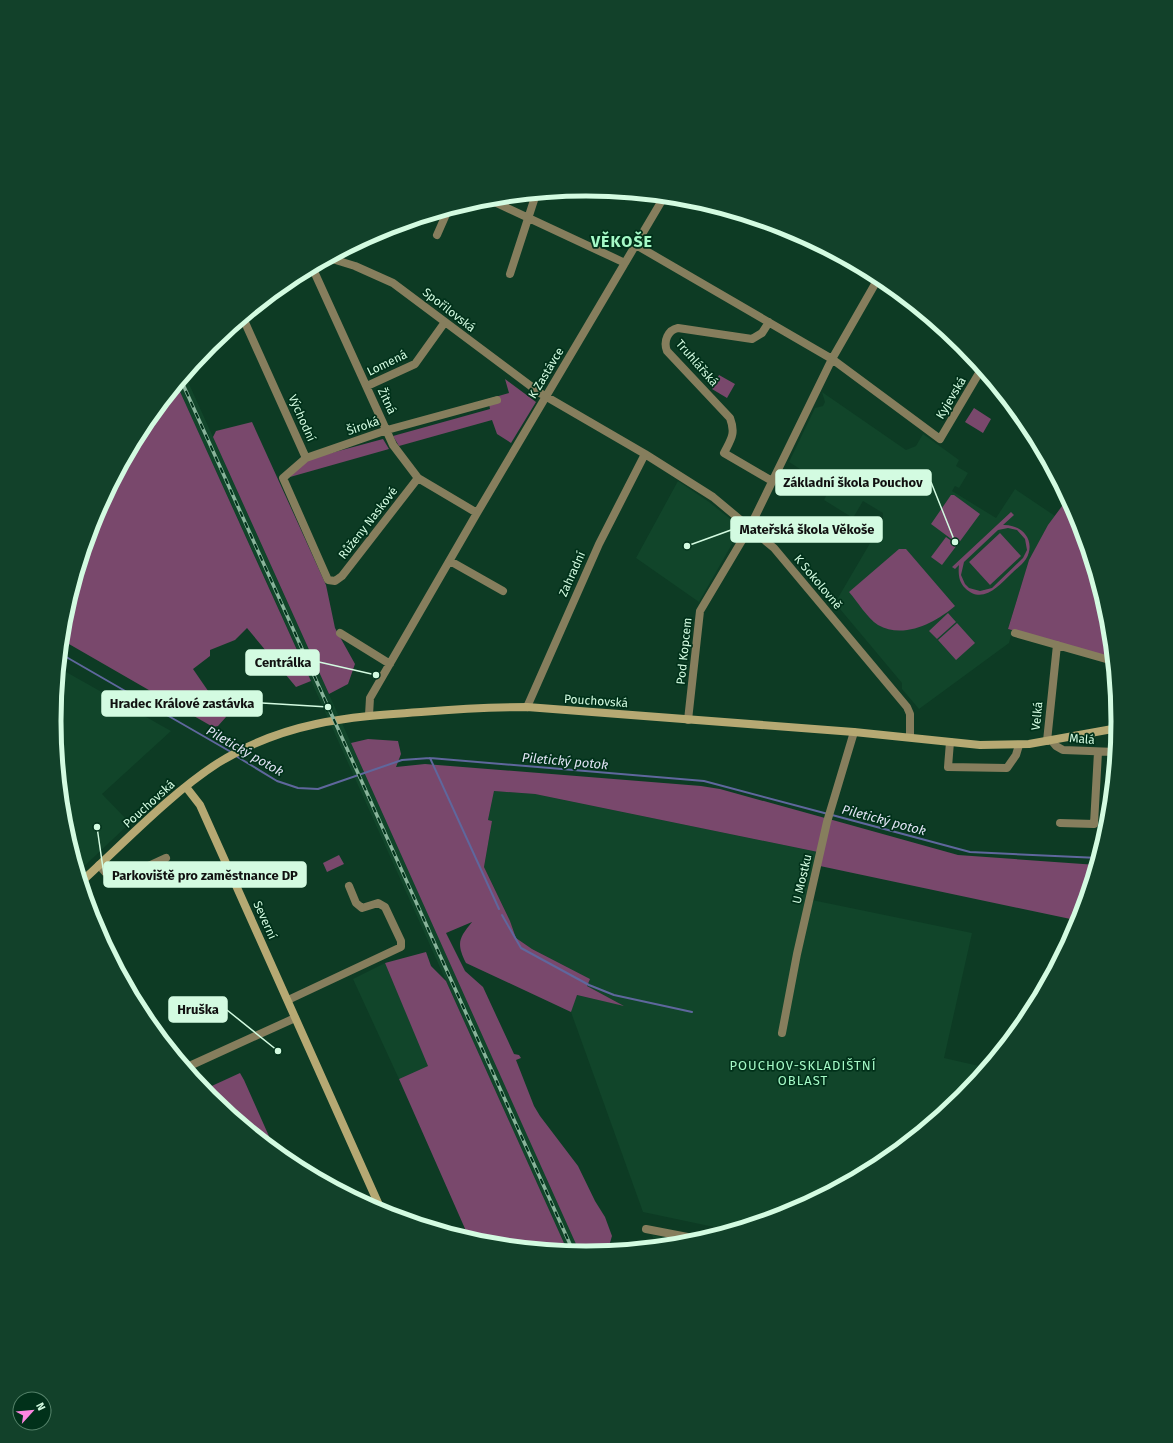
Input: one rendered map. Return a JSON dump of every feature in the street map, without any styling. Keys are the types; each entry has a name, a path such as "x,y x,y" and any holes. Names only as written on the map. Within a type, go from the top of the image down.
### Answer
{"street":[{"path":"510,274 535,199"},
{"name":"K Zastávce","path":"369,715 370,698 662,201"},
{"path":"497,204 625,263"},
{"path":"437,235 446,215"},
{"path":"636,245 832,359"},
{"name":"Spořilovská","path":"335,260 355,266 393,283 523,381 546,396"},
{"name":"Žitná","path":"314,272 393,444 418,478 477,514"},
{"path":"750,527 832,359 875,283"},
{"name":"Východní","path":"245,322 306,458 283,478 328,580 335,581"},
{"name":"Lomená","path":"367,386 415,364 445,322"},
{"name":"Truhlářská","path":"769,322 762,333 752,338 674,329 666,340 666,346 667,351 730,418 734,428 732,438 724,453 772,481"},
{"name":"Kyjevská","path":"832,359 940,439 979,372"},
{"name":"K Sokolovně","path":"546,396 646,454 713,496 774,548 907,707 910,714 910,737"},
{"name":"Široká","path":"306,458 387,430 498,400"},
{"name":"Zahradní","path":"527,707 598,544 646,454"},
{"name":"Růženy Naskové","path":"335,581 342,576 418,478"},
{"name":"Pod Kopcem","path":"688,720 700,611 750,527"},
{"path":"450,561 503,591"},
{"path":"340,633 390,664"},
{"path":"1015,633 1109,660"},
{"name":"Velká","path":"1057,645 1049,740 1112,729"},
{"name":"Pouchovská","path":"85,878 186,787 220,762 245,748 280,733 305,725 369,715 496,707 527,707 854,732 980,745 1019,745 1049,740"},
{"name":"U Mostku","path":"782,1033 797,954 827,822 854,732"},
{"name":"Malá","path":"1049,740 1063,750 1111,752"},
{"path":"950,742 948,767 1007,768 1016,755 1019,745"},
{"path":"1060,823 1094,824 1098,752"},
{"name":"Severní","path":"186,787 200,805 379,1204"},
{"path":"99,865 114,882 166,858"},
{"path":"288,1000 401,947 401,941 385,907 378,903 362,908 356,903 349,886"},
{"path":"189,1066 295,1018"},
{"path":"646,1229 688,1237"}],"shaded area":[{"path":"719,375 735,384 727,398 712,389"},
{"path":"505,379 536,402 511,443 497,434 492,420 399,446 393,436 490,409 488,399 509,393"},
{"path":"187,380 577,1247 565,1246 179,390"},
{"path":"179,390 311,681 296,687 247,628 235,640 210,650 210,656 193,669 226,717 218,726 213,727 67,643 79,585 101,520 131,459"},
{"path":"822,392 906,450 916,446 923,434 959,460 956,466 968,473 959,488 955,486 952,491 996,518 1015,489 1055,516 1029,560 1008,629 1012,631 1009,643 919,709 902,689 902,683 835,603 883,521 883,513 863,501 853,518 824,500 830,488 789,462 815,408 823,406 825,402"},
{"path":"974,408 991,419 983,433 965,422"},
{"path":"252,422 326,585 335,628 355,664 348,684 329,694 213,437 216,431"},
{"path":"383,439 389,449 290,477 305,460"},
{"path":"678,481 709,502 738,525 740,530 699,602 636,558"},
{"path":"951,495 954,495 980,514 958,544 931,524"},
{"path":"1064,503 1084,553 1094,585 1102,619 1108,658 1008,629 1029,560 1048,525"},
{"path":"1011,512 1014,515 1003,525 1016,527 1025,534 1030,546 1029,552 1025,561 1001,584 990,592 984,594 978,595 971,593 961,583 959,578 959,565 955,569 952,567","holes":["1008,528 1017,530 1025,539 1027,550 1023,558 992,588 980,591 969,588 965,584 961,575 964,562 998,530"]},
{"path":"1000,533 1021,556 990,585 969,562"},
{"path":"946,537 957,545 942,565 931,557"},
{"path":"899,549 906,549 955,606 939,618 929,623 909,630 898,631 888,629 874,622 849,592"},
{"path":"948,613 956,622 937,639 929,631"},
{"path":"957,623 975,643 956,660 938,640"},
{"path":"63,671 171,731 102,794 130,823 82,868 71,824 65,790 61,722"},
{"path":"368,739 398,741 401,754 396,767 425,764 701,786 720,789 825,818 818,852 535,794 494,791 488,820 492,821 484,867 510,921 516,938 532,949 590,979 587,986 624,1006 577,995 571,1012 466,963 461,950 460,941 464,932 472,922 446,933 465,971 483,987 514,1054 519,1055 521,1058 516,1060 534,1106 578,1166 595,1201 605,1217 612,1236 609,1246 577,1247 351,743"},
{"path":"494,791 535,794 818,852 807,899 972,933 944,1058 983,1067 933,1117 906,1138 849,1177 788,1207 723,1229 643,1212 571,1012 576,995 622,1005 587,986 589,979 532,949 516,938 510,921 484,867 492,821 488,820"},
{"path":"829,819 958,855 1092,865 1073,920 820,866"},
{"path":"339,855 344,864 327,872 323,863"},
{"path":"426,952 431,966 446,981 565,1246 518,1243 467,1233 399,1079 428,1066 385,963"},
{"path":"385,963 429,1066 399,1079 353,979"},
{"path":"240,1073 271,1141 240,1117 209,1087"},
{"path":"652,1235 675,1240 655,1243"}],"waterway":[{"name":"Piletický potok","path":"65,656 231,752"},
{"name":"Piletický potok","path":"236,756 277,781 298,788 318,789 402,760 430,758 704,781 828,814"},
{"path":"430,758 499,909"},
{"name":"Piletický potok","path":"832,815 970,852 1094,858"},
{"path":"502,915 521,948 589,985 614,995 692,1012"}],"railway":[{"path":"183,385 571,1247"}],"place":[{"name":"Základní škola Pouchov","path":"955,542"},
{"name":"Mateřská škola Věkoše","path":"687,546"},
{"name":"Centrálka","path":"376,675"},
{"name":"Hradec Králové zastávka","path":"328,707"},
{"name":"Parkoviště pro zaměstnance DP","path":"97,827"},
{"name":"Hruška","path":"278,1051"}],"district":[{"name":"VĚKOŠE","path":"622,241"},
{"name":"POUCHOV-SKLADIŠTNÍ OBLAST","path":"803,1072"}]}
